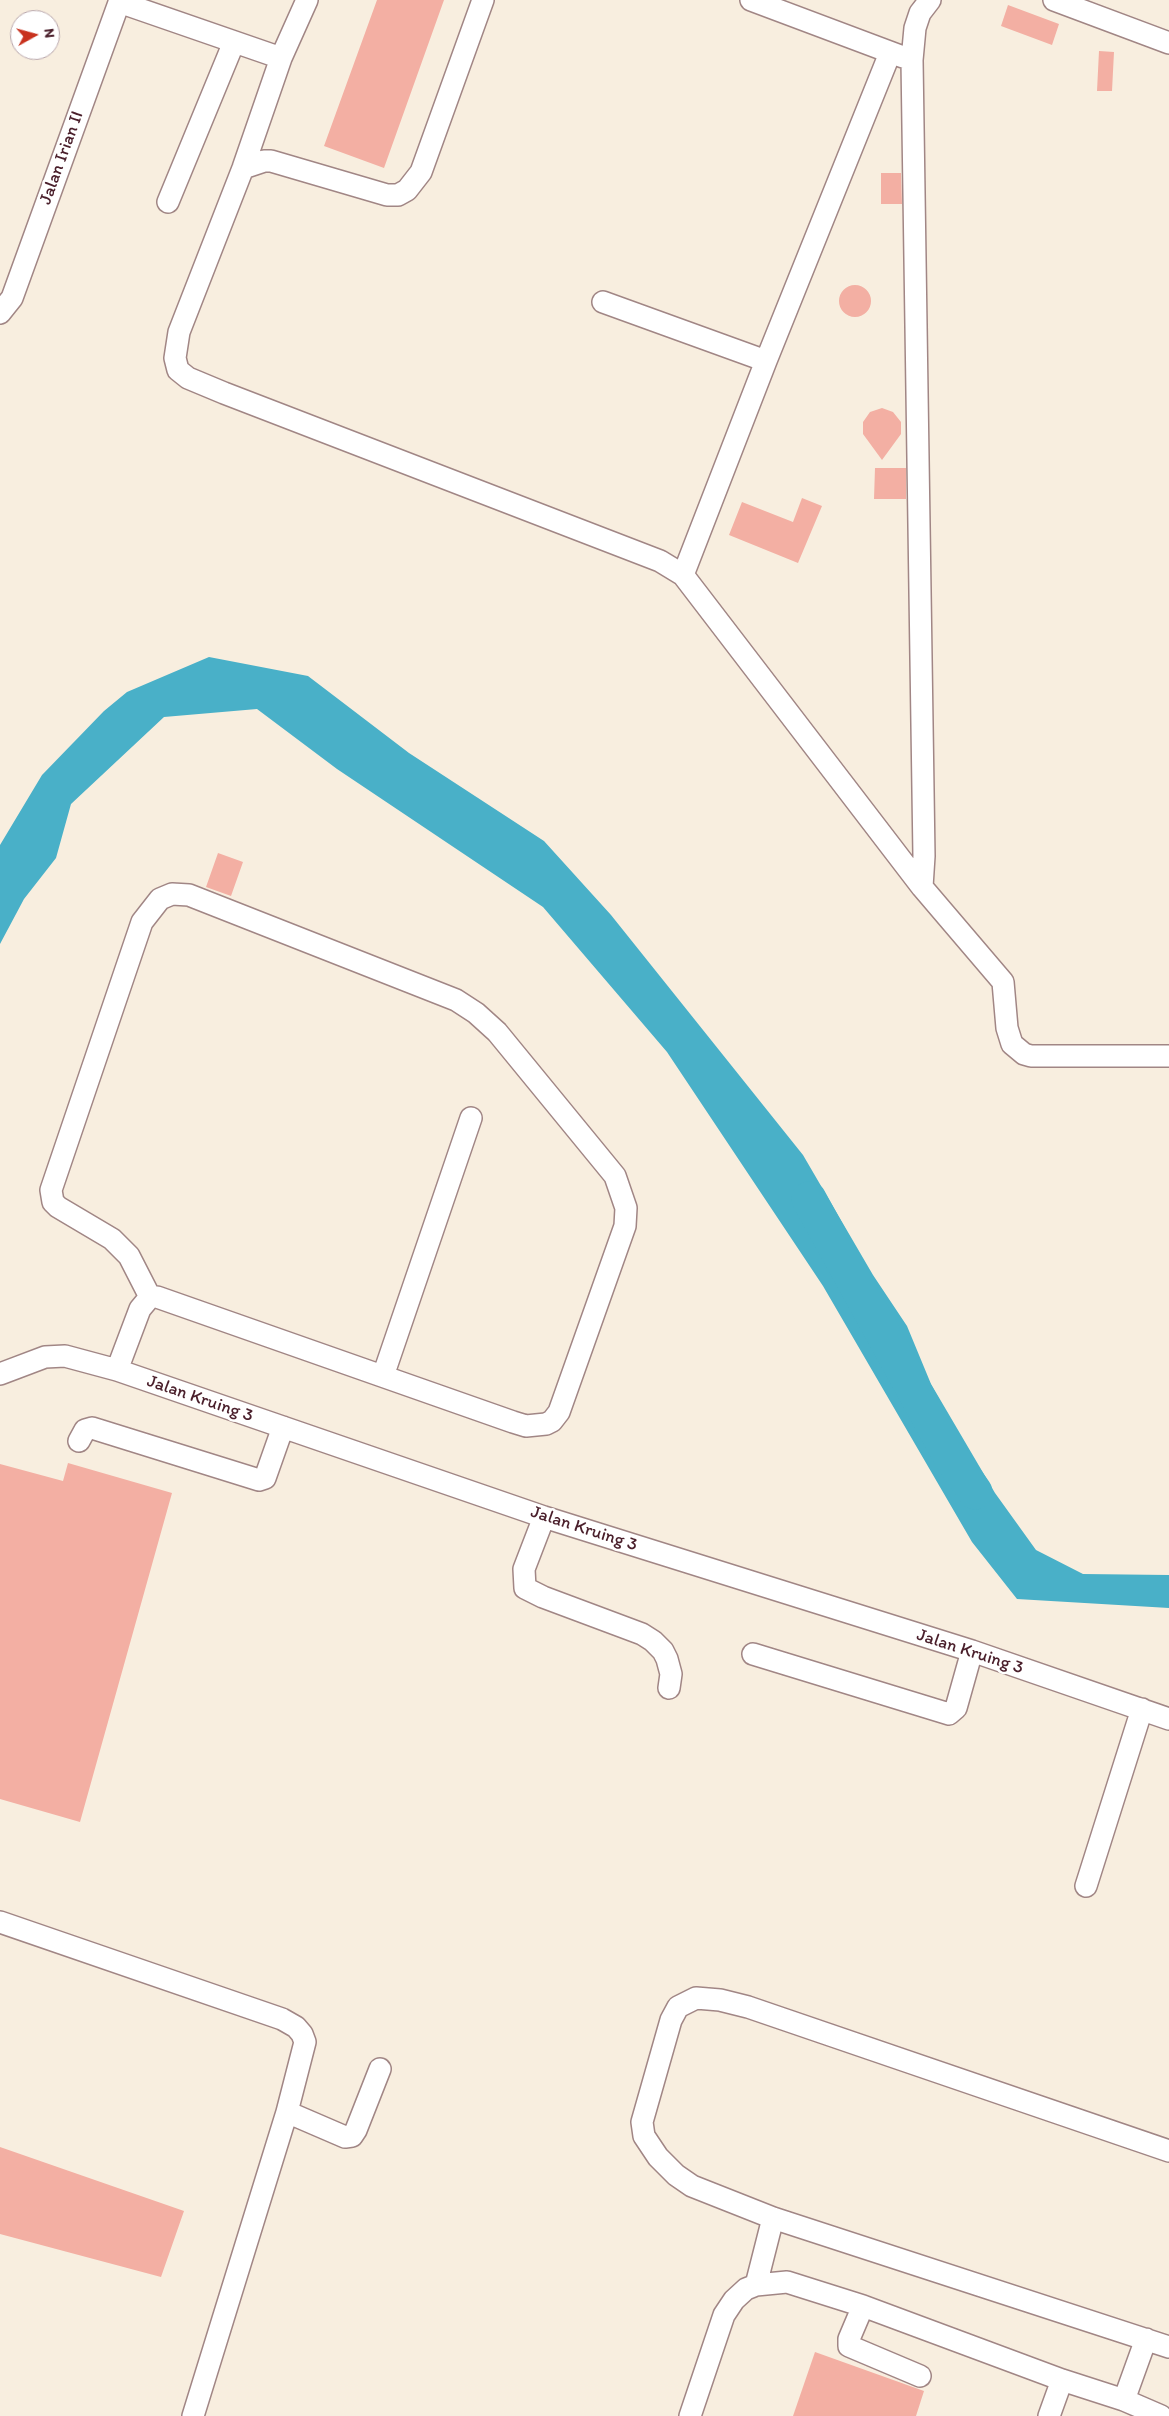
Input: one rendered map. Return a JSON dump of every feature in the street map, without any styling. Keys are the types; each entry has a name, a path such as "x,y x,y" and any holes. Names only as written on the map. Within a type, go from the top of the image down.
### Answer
{"street":[{"path":"243,168 264,161 271,161 387,195 398,195 407,190 413,185 421,172 483,0"},
{"path":"750,0 912,60"},
{"path":"922,886 924,856 912,60 920,13 930,0"},
{"path":"1054,0 1169,43"},
{"path":"119,1 281,58"},
{"name":"Jalan Irian II","path":"0,313 12,298 119,1"},
{"path":"300,2 243,168 179,332 175,358 176,367 181,374 224,393 660,561 683,574 922,886 1003,982 1009,1037 1012,1044 1024,1054 1040,1056 1169,1056"},
{"path":"168,202 234,42"},
{"path":"683,574 766,361 890,53"},
{"path":"603,302 766,361"},
{"path":"172,894 189,895 456,1000 476,1013 497,1032 615,1176 626,1208 625,1226 558,1412 552,1421 537,1426 513,1422 164,1298 150,1297 129,1256 112,1238 58,1207 54,1202 51,1190 142,922 160,899 172,894"},
{"path":"384,1376 471,1118"},
{"path":"117,1370 140,1309 150,1297"},
{"name":"Jalan Kruing 3","path":"0,1374 45,1357 65,1356 117,1370 544,1516 972,1651 1169,1718"},
{"path":"79,1441 85,1430 92,1428 259,1480 265,1478 283,1427"},
{"path":"544,1516 524,1569 525,1588 542,1597 642,1634 653,1641 663,1651 667,1659 671,1674 669,1688"},
{"path":"753,1654 949,1714 956,1708 972,1651"},
{"path":"1086,1886 1142,1709"},
{"path":"0,1922 282,2019 296,2027 302,2034 305,2042 287,2112 193,2416"},
{"path":"1169,2151 748,2007 720,2000 696,1998 678,2007 671,2020 642,2122 644,2136 658,2157 676,2175 692,2186 773,2218 1169,2347"},
{"path":"287,2112 346,2138 352,2136 380,2069"},
{"path":"756,2284 773,2218"},
{"path":"690,2416 724,2316 734,2300 746,2289 756,2284 788,2282 863,2306 1062,2380 1124,2400 1161,2416"},
{"path":"863,2306 849,2339 849,2346 920,2376"},
{"path":"1124,2400 1146,2339"},
{"path":"1049,2416 1062,2380"}],"water":[{"path":"209,657 308,676 409,753 544,841 611,915 803,1155 873,1275 907,1326 931,1384 995,1493 1036,1550 1083,1574 1169,1575 1169,1608 1017,1599 972,1542 823,1286 667,1052 543,907 337,769 257,709 164,717 71,804 56,858 24,899 0,944 0,845 42,775 104,711 127,692"}],"building":[{"path":"377,0 444,0 384,168 324,146"},
{"path":"1008,5 1059,24 1052,45 1001,26"},
{"path":"1099,51 1114,52 1112,91 1097,91"},
{"path":"881,173 901,173 902,204 881,204"},
{"path":"855,285 866,290 871,301 866,312 855,317 844,312 839,301 844,290"},
{"path":"882,408 893,412 901,422 901,434 882,460 863,434 863,422 870,412"},
{"path":"875,468 906,468 906,499 874,499"},
{"path":"802,498 822,506 798,563 729,535 742,502 793,522"},
{"path":"218,853 243,862 231,896 206,887"},
{"path":"68,1463 172,1493 80,1822 0,1799 0,1464 63,1481"},
{"path":"0,2147 184,2211 161,2277 0,2234"},
{"path":"815,2352 924,2391 916,2416 793,2416"}],"waterway":[{"path":"809,1199 952,1459 975,1492"}]}
